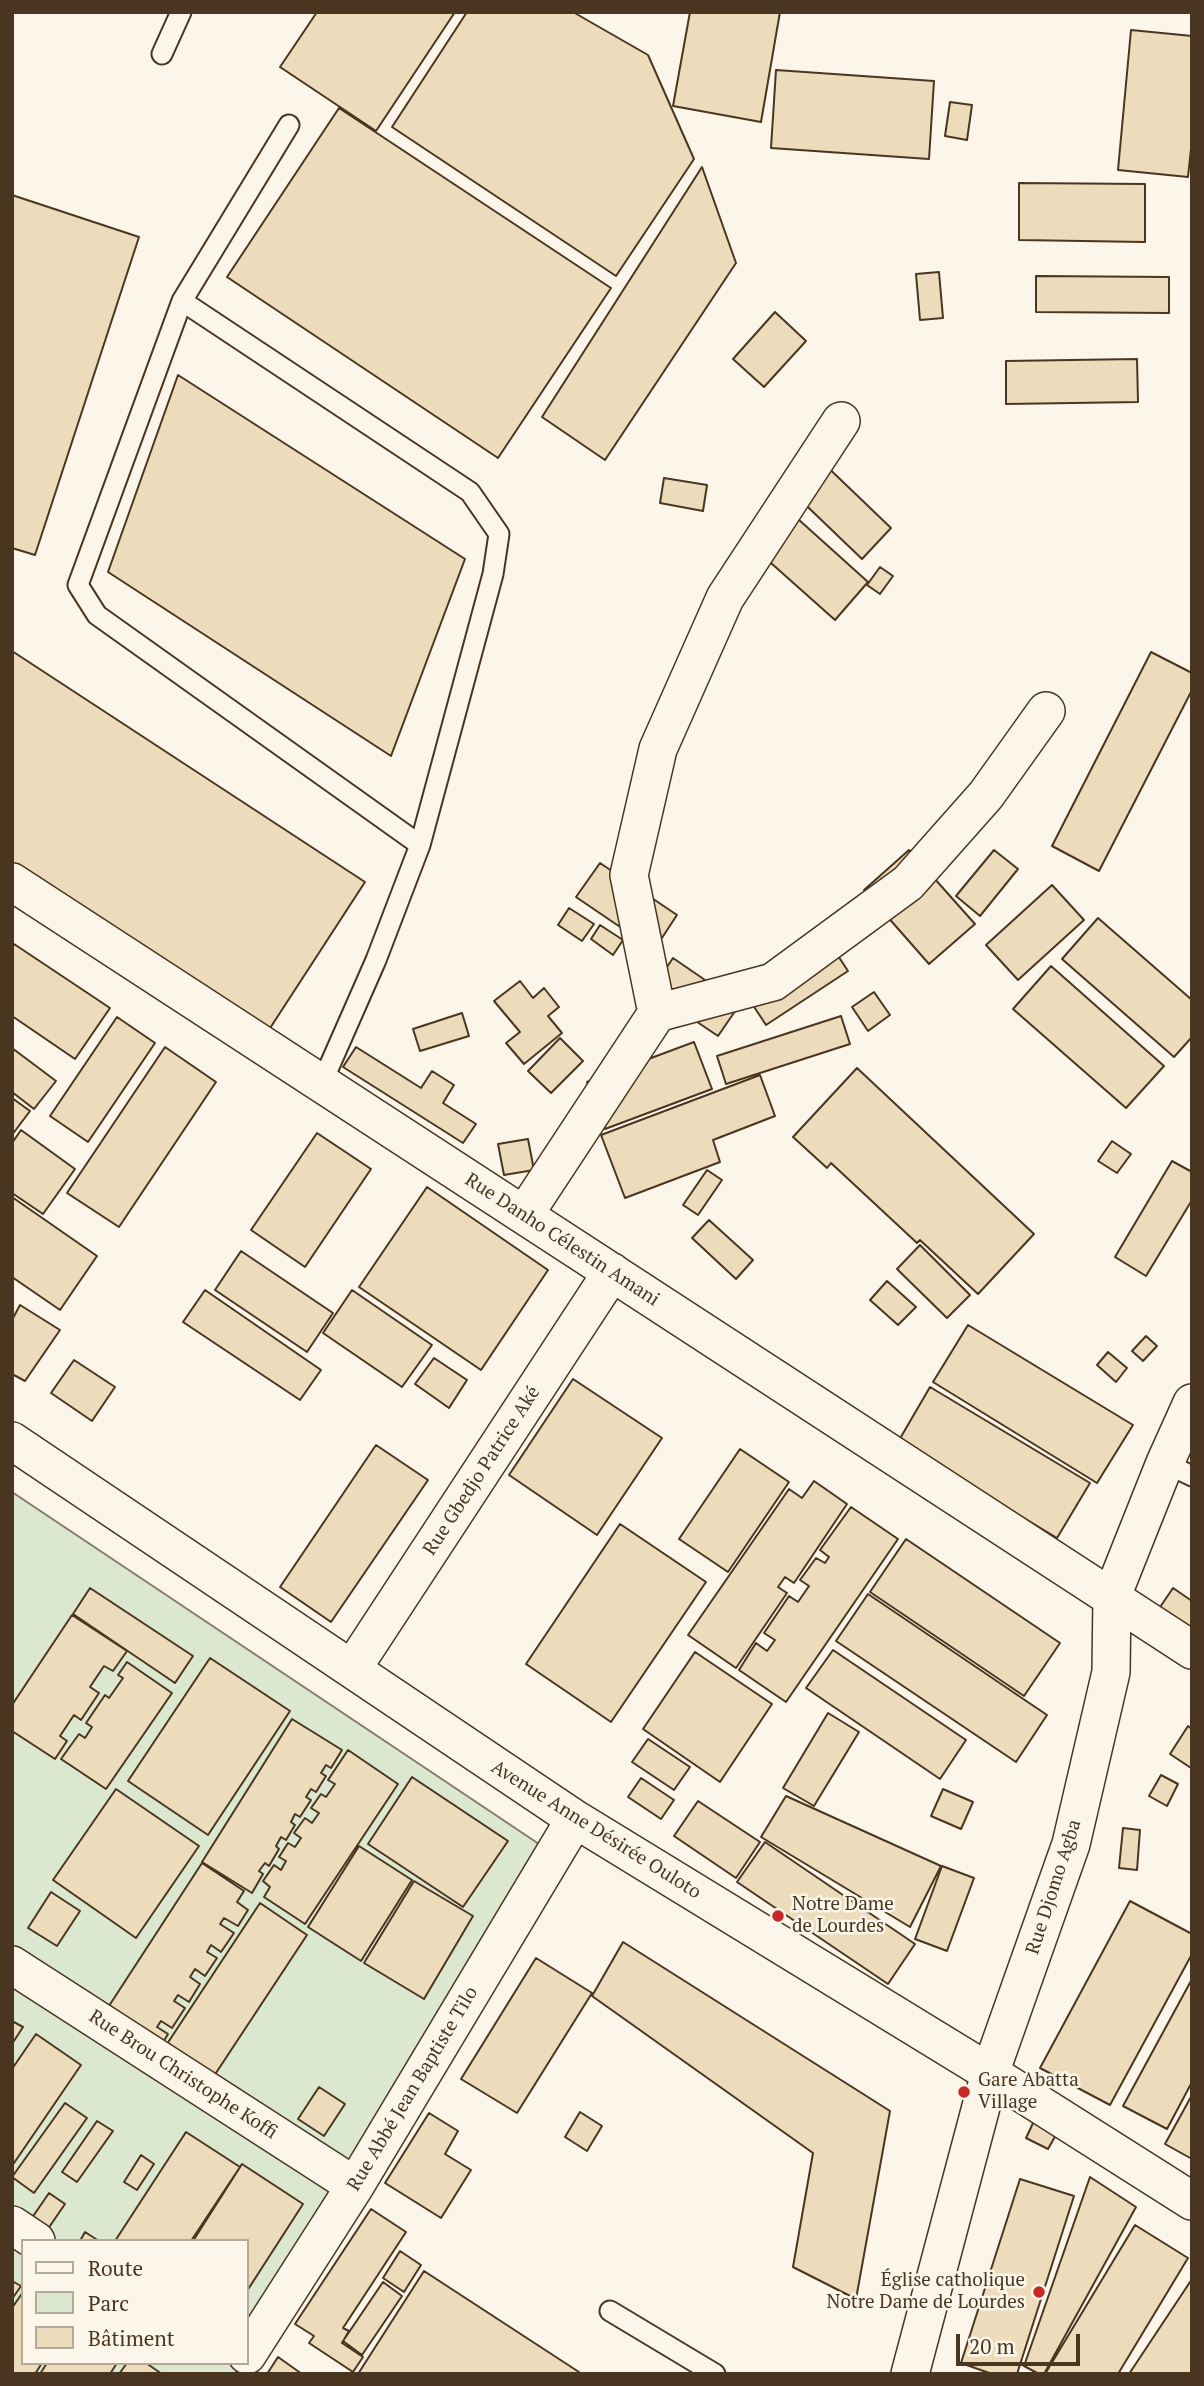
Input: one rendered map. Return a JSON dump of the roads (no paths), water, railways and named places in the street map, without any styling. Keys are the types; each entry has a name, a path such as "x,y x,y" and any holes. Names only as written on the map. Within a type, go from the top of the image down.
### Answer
{"street":[{"path":"657,1013 629,875 658,749 725,598 841,421"},
{"path":"524,1215 657,1013 773,982 908,883 986,795 1046,711"},
{"name":"Rue Danho Célestin Amani","path":"12,882 1192,1650"},
{"name":"Rue Gbedjo Patrice Aké","path":"352,1669 612,1272"},
{"name":"Rue Djomo Agba","path":"910,2374 990,2073 1071,1844 1111,1672 1112,1597 1178,1469 1192,1403"},
{"name":"Avenue Anne Désirée Ouloto","path":"12,1441 575,1819 990,2073 1192,2201"},
{"name":"Rue Abbé Jean Baptiste Tilo","path":"248,2348 355,2186 575,1819"},
{"name":"Rue Brou Christophe Koffi","path":"12,1965 355,2186"},
{"path":"12,2225 33,2239"}],"lane":[{"path":"162,54 181,12"},
{"path":"289,125 182,302 78,585 97,615 421,845"},
{"path":"182,302 470,492 499,534 493,574 421,845 376,960 321,1085"},
{"path":"610,2311 715,2374"}],"place":[{"name":"Notre Dame de Lourdes","path":"778,1916"},
{"name":"Gare Abatta Village","path":"964,2092"},
{"name":"Église catholique Notre Dame de Lourdes","path":"1039,2292"}]}
